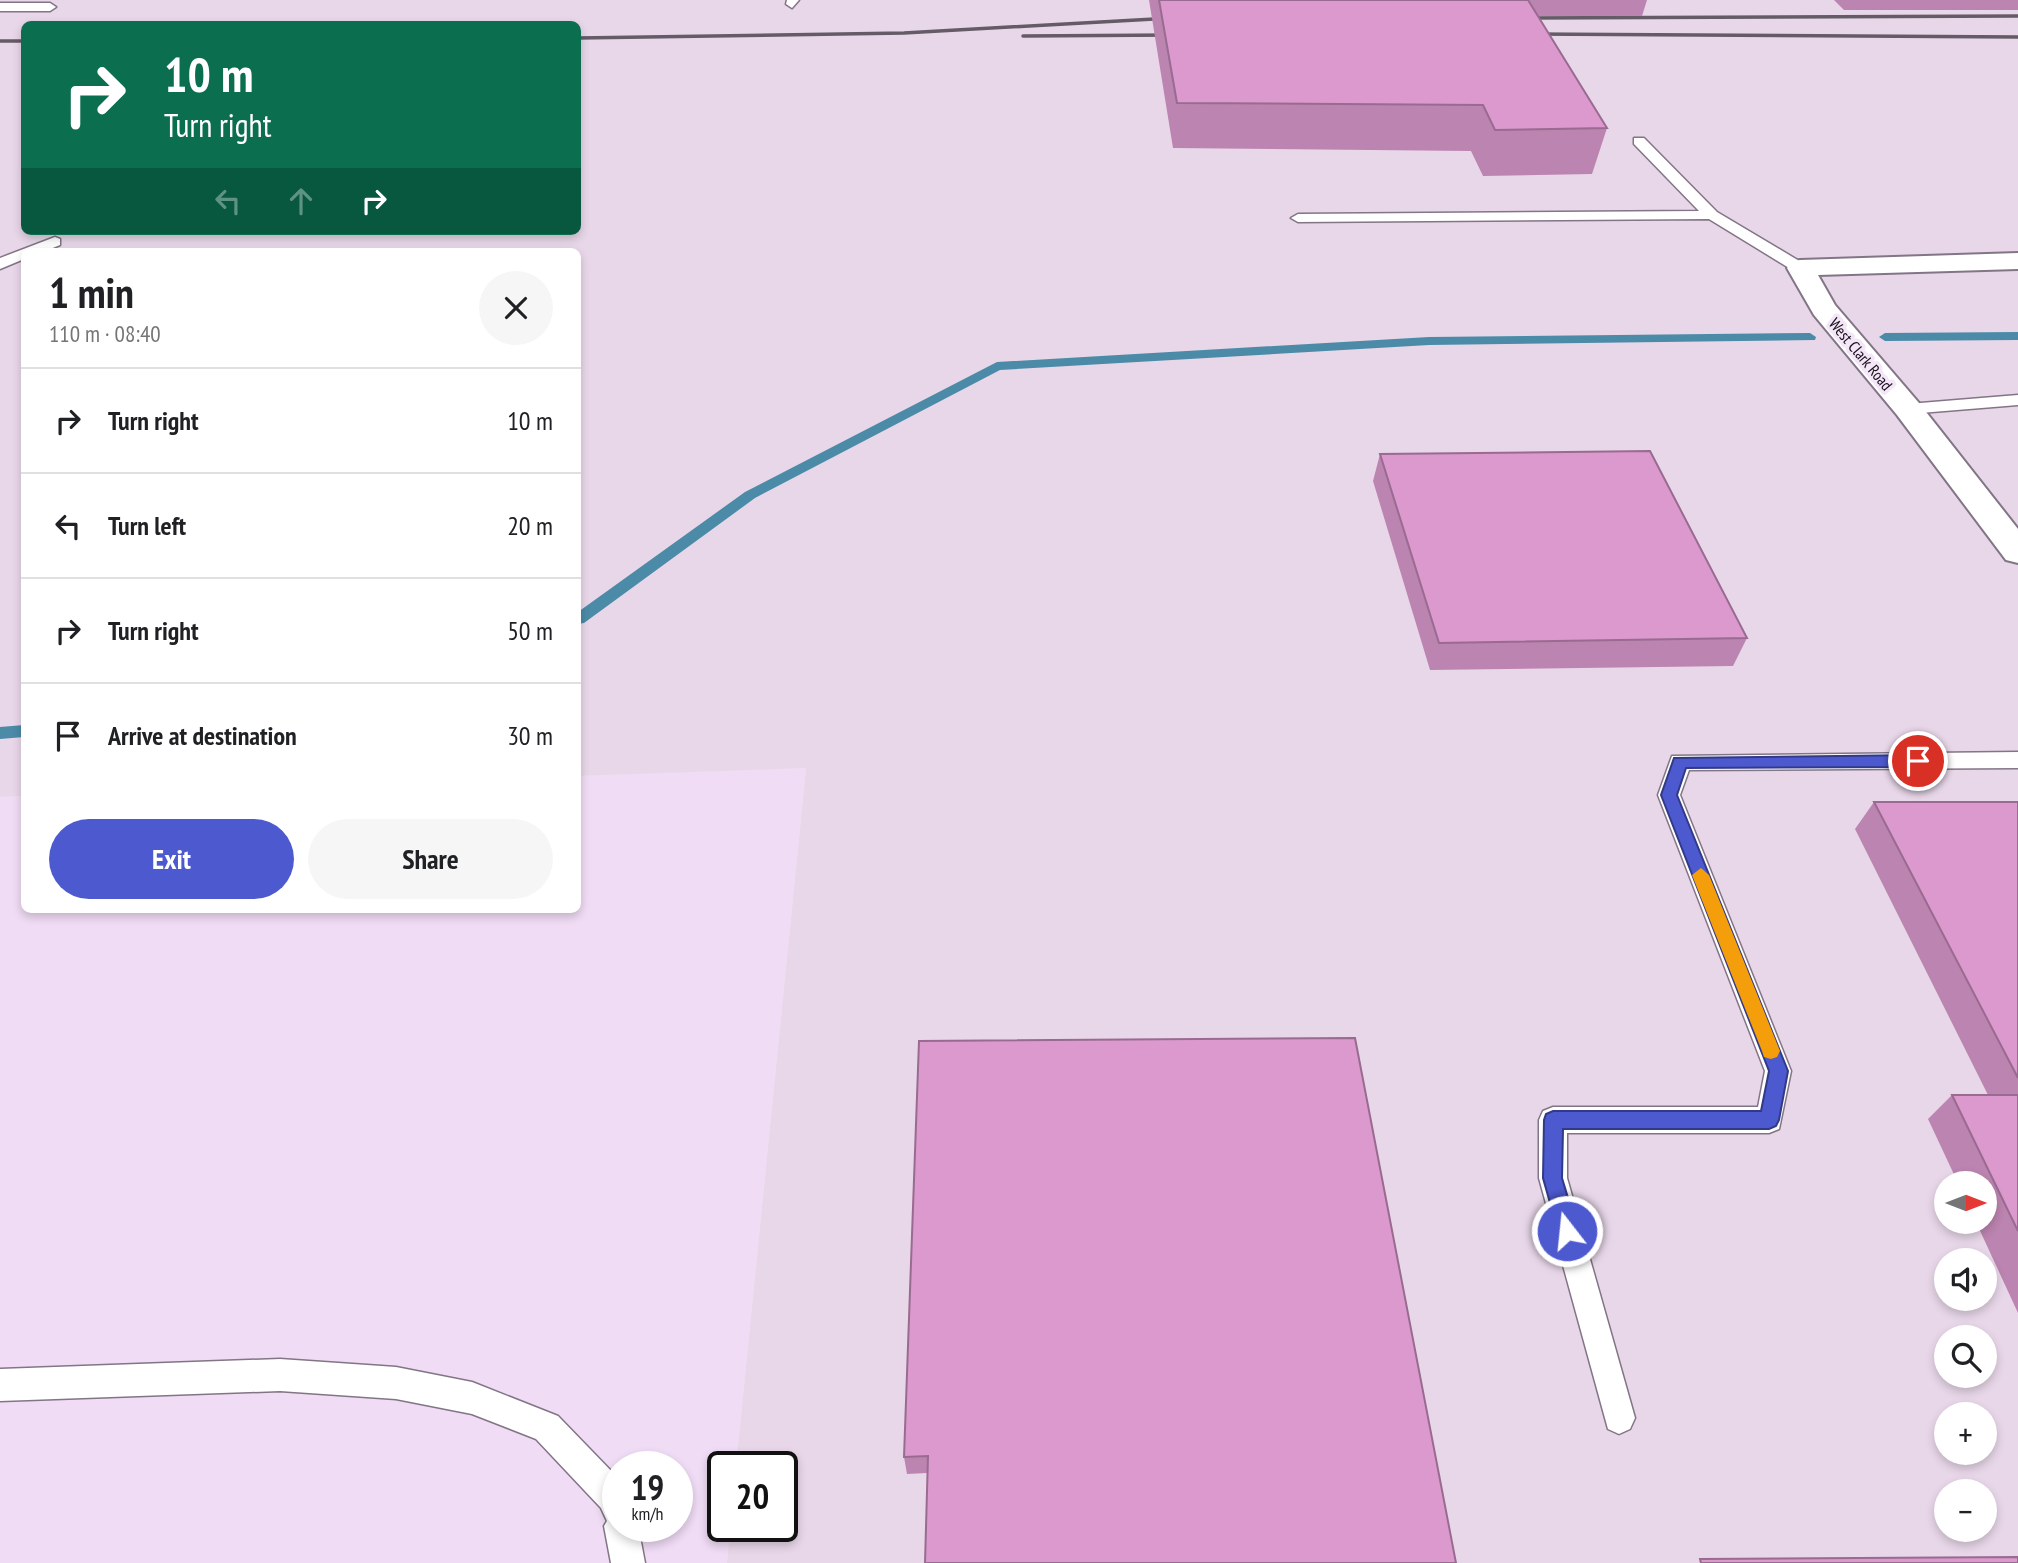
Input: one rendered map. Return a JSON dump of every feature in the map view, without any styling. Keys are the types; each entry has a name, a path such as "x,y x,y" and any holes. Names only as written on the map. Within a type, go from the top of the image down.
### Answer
{"street":[{"path":"1800,268 1947,261 2018,261"},
{"name":"West Clark Road","path":"1800,268 1824,309 1908,409 2018,552"}],"lane":[{"path":"0,7 50,7"},
{"path":"1639,141 1712,215 1800,268"},
{"path":"1298,218 1712,215"},
{"path":"40,248 55,242"},
{"path":"0,264 21,255"},
{"path":"1908,409 2018,400"},
{"path":"1619,1419 1553,1178 1553,1120 1769,1120 1779,1071 1669,795 1680,762 2018,760"},
{"path":"0,1385 280,1375 396,1383 472,1398 547,1427 602,1485"},
{"path":"624,1542 628,1563"}],"shaded area":[{"path":"0,0 2018,0 2018,1563 727,1563 729,1542 798,1542 798,1451 738,1451 806,768 581,776 581,248 21,248 21,796 0,797"},
{"path":"806,767 738,1451 707,1451 707,1542 729,1542 727,1563 0,1563 0,797 21,796 21,913 581,913 581,776"}],"building":[{"path":"1159,0 1528,0 1607,128 1495,130 1483,105 1177,103"},
{"path":"1650,451 1747,638 1439,643 1380,454"},
{"path":"1874,802 2018,802 2018,1078"},
{"path":"1355,1038 1456,1563 925,1563 928,1456 904,1457 919,1041"},
{"path":"1952,1095 2018,1095 2018,1231 1997,1188 1997,1171 1989,1171"},
{"path":"2018,1557 2018,1563 1701,1563 1700,1559"}],"waterway":[{"path":"1885,337 2018,336"},
{"path":"581,617 750,495 997,366 1429,341 1810,337"},
{"path":"0,733 21,731"}],"railway":[{"path":"1518,18 2018,16"},
{"path":"581,38 904,33 1172,18"},
{"path":"1530,34 2018,37"},
{"path":"1023,36 1173,35"},
{"path":"0,41 21,41"}],"slow traffic":[{"path":"1701,875 1771,1051"}],"route":[{"path":"1567,1231 1553,1178 1553,1120 1769,1120 1779,1071 1669,795 1680,762 1918,761"}]}
